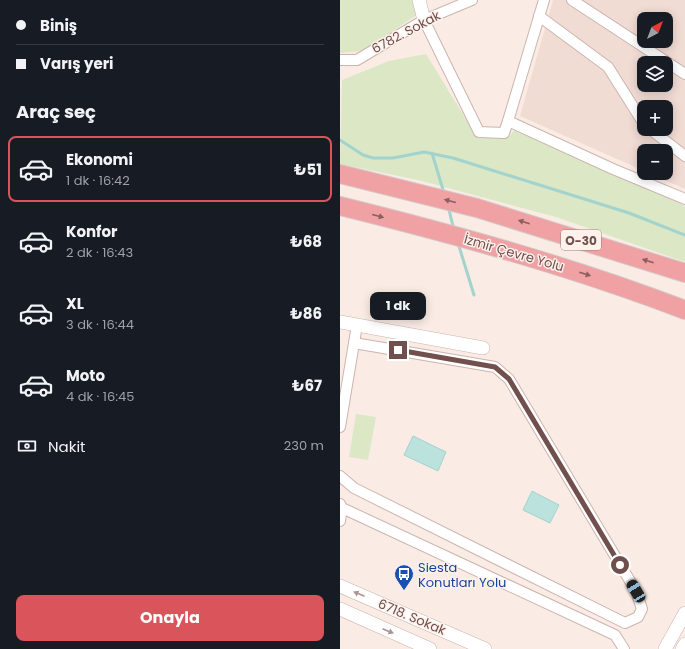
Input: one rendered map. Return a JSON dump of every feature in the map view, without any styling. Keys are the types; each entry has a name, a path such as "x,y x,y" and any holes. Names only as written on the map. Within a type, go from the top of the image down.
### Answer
{"highway":[{"name":"O-30","path":"340,174 477,208 685,273"},
{"name":"İzmir Çevre Yolu","path":"340,206 511,251 636,291 685,310"},
{"path":"636,291 655,311 685,321"}],"street":[{"path":"419,0 424,20 479,132 504,133 544,0"},
{"name":"6782. Sokak","path":"340,60 356,60 424,20 472,0"},
{"path":"572,0 685,74"},
{"path":"539,16 608,67 637,113"},
{"path":"508,121 613,169 685,199"},
{"path":"659,136 685,156"},
{"path":"340,322 483,348"},
{"path":"340,427 357,325"},
{"path":"340,476 354,488 625,623 638,617 642,608 636,591 509,379 495,367 354,343"},
{"path":"340,521 341,506 615,635 624,649"},
{"name":"6718. Sokak","path":"340,586 485,649"},
{"name":"6718. Sokak","path":"340,609 430,649"},
{"path":"665,649 685,613"},
{"path":"657,649 672,636"},
{"path":"682,649 685,644"}],"shaded area":[{"path":"553,0 685,0 685,189 664,180 673,180 673,144 637,144 637,168 520,116"}],"green space":[{"path":"340,0 413,0 418,14 363,51 340,53"},
{"path":"426,54 475,134 508,138 516,128 685,206 685,262 556,217 418,180 340,164 342,80 389,61"},
{"path":"356,414 376,417 368,460 349,457"}],"water":[{"path":"413,436 446,452 438,471 404,455"},
{"path":"532,491 559,505 550,523 523,510"}],"waterway":[{"path":"340,140 363,155 373,158 393,158 424,152 453,158 629,213 685,235"},
{"path":"432,153 444,193"},
{"path":"448,206 454,230"},
{"path":"458,243 474,295"}],"place":[{"name":"Siesta Konutları Yolu","path":"404,591"}],"route":[{"path":"398,350 472,362 495,367 502,372 509,379 620,565"}]}
